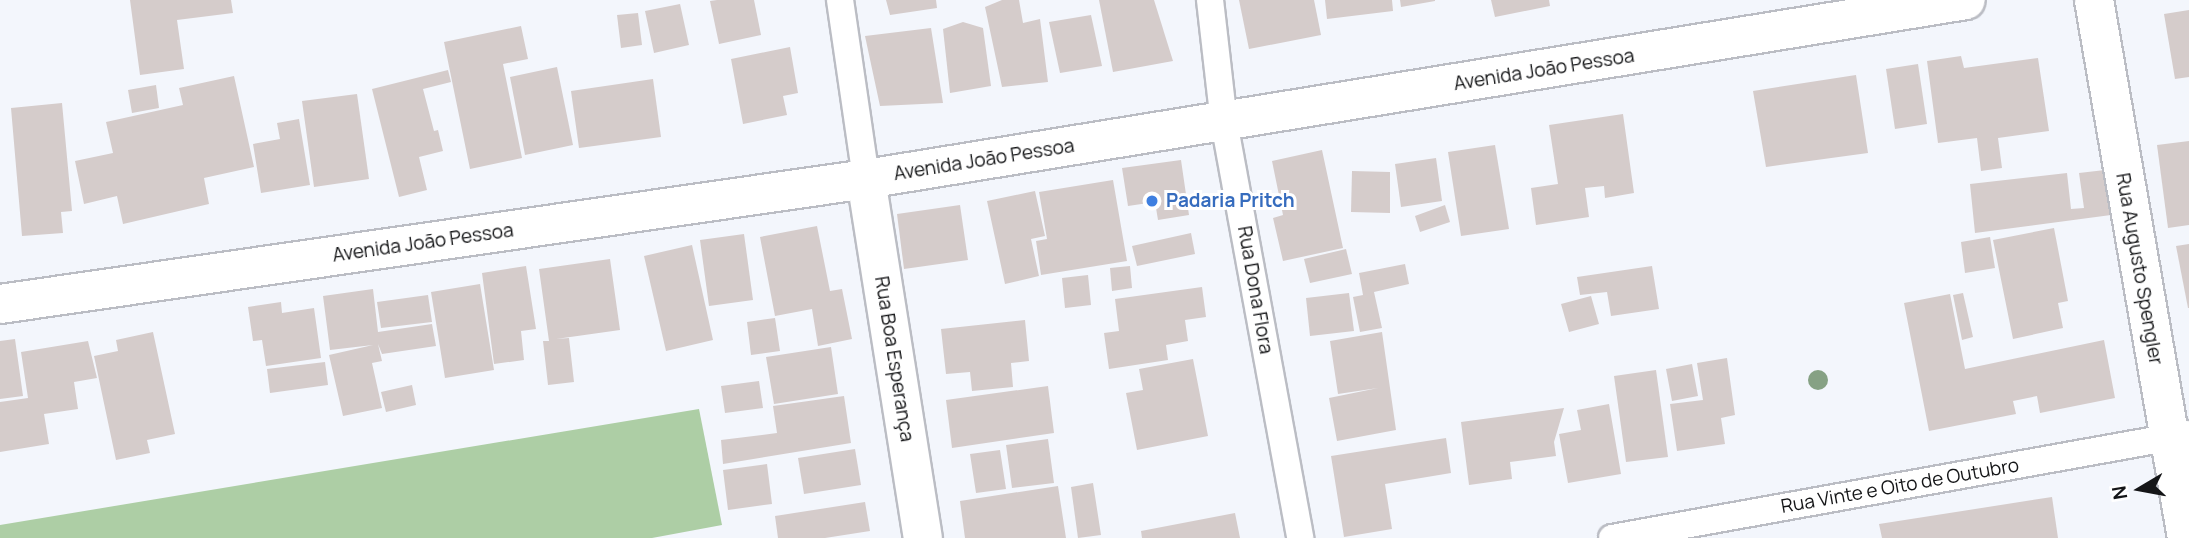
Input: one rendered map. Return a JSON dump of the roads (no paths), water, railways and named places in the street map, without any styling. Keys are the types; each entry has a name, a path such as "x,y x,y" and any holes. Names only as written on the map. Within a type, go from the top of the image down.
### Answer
{"street":[{"path":"840,0 866,179"},
{"name":"Rua Dona Flora","path":"1210,0 1224,122 1300,538"},
{"name":"Avenida João Pessoa","path":"0,304 866,179 1966,0"},
{"name":"Rua Augusto Spengler","path":"2094,0 2178,436 2187,538"},
{"name":"Rua Boa Esperança","path":"866,179 923,538"},
{"name":"Rua Vinte e Oito de Outubro","path":"1612,538 2178,436"}],"place":[{"name":"Padaria Pritch","path":"1152,201"}]}
